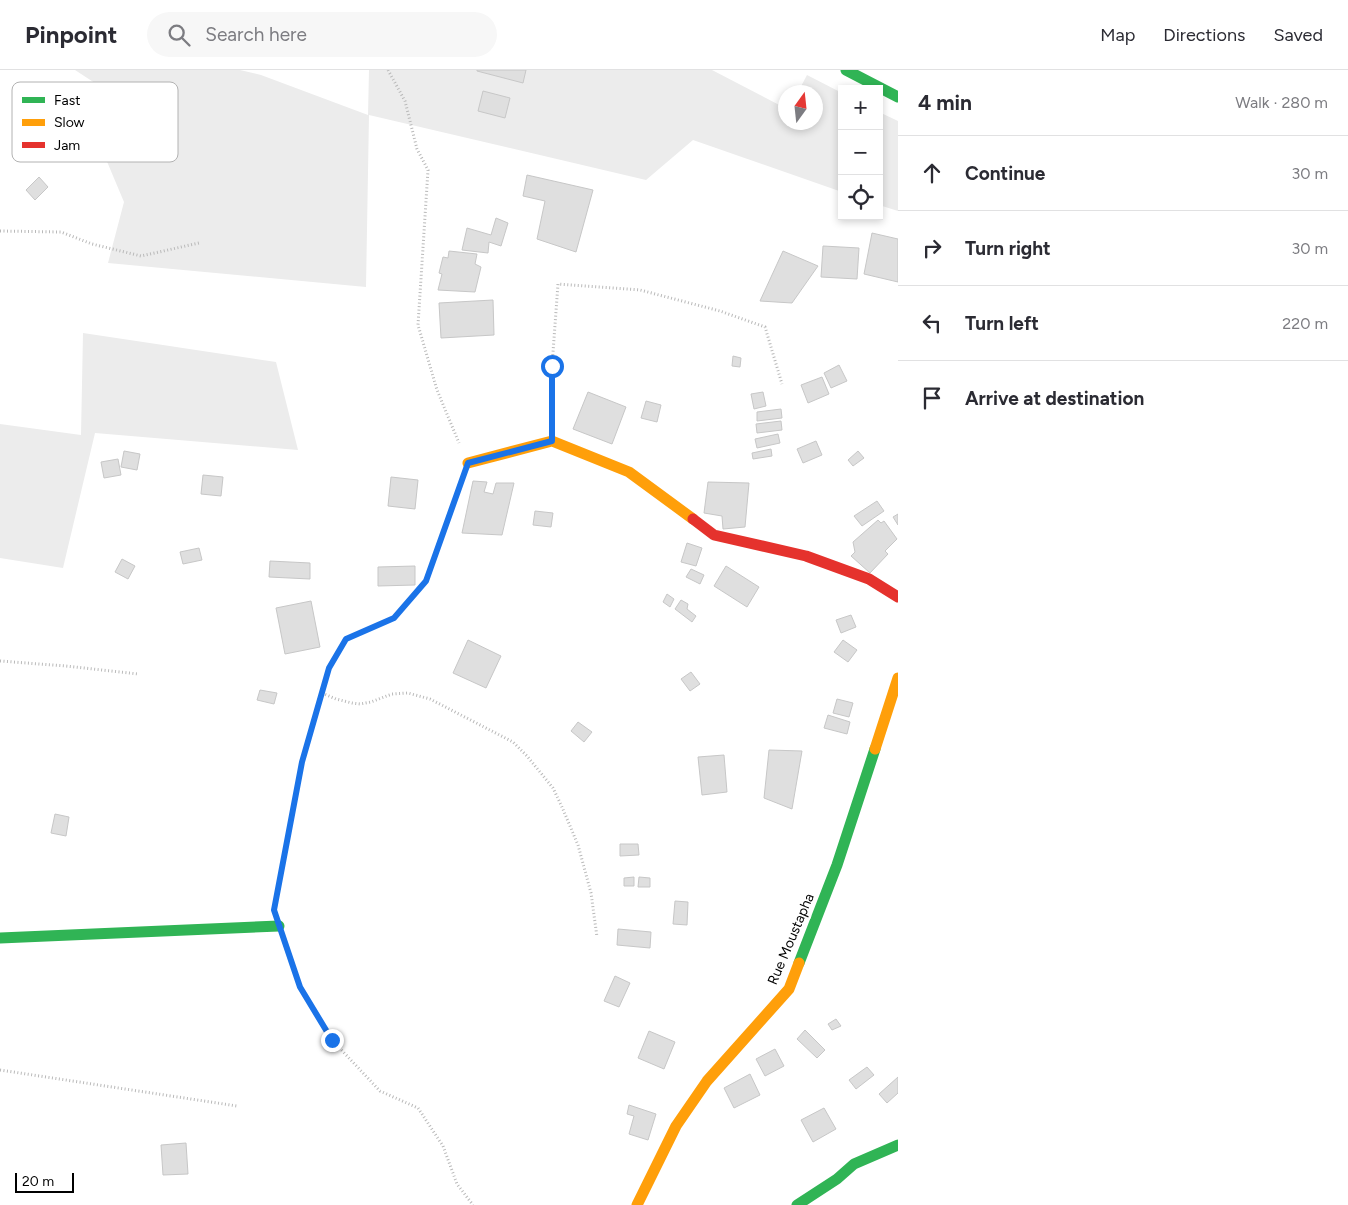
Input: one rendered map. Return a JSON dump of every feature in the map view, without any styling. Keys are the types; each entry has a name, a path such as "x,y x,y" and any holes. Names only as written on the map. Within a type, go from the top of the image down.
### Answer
{"street":[{"path":"846,70 898,96"},
{"path":"468,463 552,441 630,472 714,535 806,556 869,579 898,597"},
{"name":"Rue Moustapha","path":"637,1205 676,1126 707,1081 789,989 838,865 898,678"},
{"path":"0,938 279,926"},
{"path":"797,1205 836,1179 854,1164 898,1145"}],"path":[{"path":"388,70 405,101 417,148 428,170 418,325 437,390 468,463 426,581 394,618 346,639 329,668 302,762 274,910 300,987 332,1040 380,1090 418,1108 443,1146 457,1184 473,1205"},
{"path":"0,231 61,232 92,244 141,256 199,244"},
{"path":"552,441 552,366 558,284 640,290 720,311 765,327 782,384"},
{"path":"0,661 138,674"},
{"path":"322,693 336,699 360,704 392,694 416,695 430,699 513,742 553,788 565,814 578,845 591,893 597,937"},
{"path":"0,1070 237,1106"}],"shaded area":[{"path":"75,70 240,70 261,75 368,115 369,70 712,70 778,104 778,130 823,130 823,85 802,85 807,75 838,91 838,191 693,140 646,180 369,115 366,287 108,263 124,202 107,162 178,162 178,82 93,82"},
{"path":"883,114 898,121 898,211 883,206"},
{"path":"83,333 276,362 298,450 95,433 63,568 0,558 0,424 81,435"}],"building":[{"path":"477,70 526,70 523,83"},
{"path":"483,91 510,98 505,118 478,111"},
{"path":"527,175 593,190 576,252 537,239 545,201 523,196"},
{"path":"39,177 48,187 35,200 26,190"},
{"path":"496,218 508,223 501,246 489,242 488,253 462,250 467,228 491,235"},
{"path":"872,233 898,239 898,282 864,274"},
{"path":"823,246 859,248 857,279 821,277"},
{"path":"449,251 477,254 475,264 481,267 475,292 438,290 442,274 439,273 443,257 448,258"},
{"path":"783,251 818,266 792,303 760,301"},
{"path":"493,300 494,335 441,338 439,303"},
{"path":"733,356 741,358 740,367 732,366"},
{"path":"839,365 847,381 831,388 824,373"},
{"path":"822,377 829,394 808,403 801,385"},
{"path":"588,392 626,407 612,444 573,429"},
{"path":"763,392 766,406 754,409 751,394"},
{"path":"646,401 661,405 657,422 641,418"},
{"path":"781,409 782,418 757,421 757,412"},
{"path":"781,421 782,430 757,433 756,424"},
{"path":"778,434 780,443 757,448 755,439"},
{"path":"816,441 822,455 803,463 797,449"},
{"path":"771,449 772,456 753,459 752,453"},
{"path":"124,451 140,454 137,470 121,467"},
{"path":"858,451 864,458 853,466 848,460"},
{"path":"118,459 121,475 104,478 101,462"},
{"path":"203,475 223,477 221,496 201,494"},
{"path":"391,477 418,480 415,509 388,506"},
{"path":"473,481 487,482 484,492 493,494 496,483 514,483 502,535 462,533"},
{"path":"708,482 749,483 745,527 723,529 722,516 704,513"},
{"path":"877,501 884,511 862,526 854,516"},
{"path":"535,511 553,513 551,527 533,525"},
{"path":"898,514 898,525 893,517"},
{"path":"878,520 881,523 884,521 897,539 885,551 888,554 870,573 851,556 855,552 853,542"},
{"path":"687,543 702,548 696,566 681,562"},
{"path":"199,548 202,560 183,564 180,552"},
{"path":"122,559 135,566 128,579 115,572"},
{"path":"270,561 310,563 310,579 269,577"},
{"path":"415,566 415,585 378,586 378,567"},
{"path":"726,566 759,587 747,607 714,586"},
{"path":"691,569 704,575 700,584 686,577"},
{"path":"667,594 674,599 670,607 663,602"},
{"path":"681,600 688,604 687,609 696,616 692,622 675,609"},
{"path":"311,601 320,647 285,654 276,608"},
{"path":"851,615 856,627 841,633 836,620"},
{"path":"468,640 501,656 486,688 453,673"},
{"path":"843,640 857,650 848,662 834,652"},
{"path":"691,672 700,684 690,691 681,679"},
{"path":"260,690 277,693 274,704 257,700"},
{"path":"837,699 853,703 849,717 833,713"},
{"path":"828,715 850,722 847,734 824,728"},
{"path":"578,722 592,732 584,742 571,731"},
{"path":"769,750 802,751 792,809 764,798"},
{"path":"724,755 727,792 702,795 698,757"},
{"path":"55,814 69,817 66,836 51,833"},
{"path":"620,844 638,844 639,855 620,856"},
{"path":"634,877 634,886 624,886 624,878"},
{"path":"639,877 650,878 650,887 638,887"},
{"path":"675,901 688,902 687,925 673,924"},
{"path":"618,929 651,932 650,948 617,945"},
{"path":"615,976 630,983 619,1007 604,1001"},
{"path":"836,1019 841,1026 832,1030 828,1024"},
{"path":"805,1030 825,1050 817,1058 797,1039"},
{"path":"649,1031 675,1042 664,1069 638,1058"},
{"path":"775,1049 784,1066 765,1076 756,1059"},
{"path":"867,1067 874,1075 856,1089 849,1080"},
{"path":"750,1074 760,1095 734,1108 724,1088"},
{"path":"898,1077 898,1093 887,1103 879,1094"},
{"path":"629,1105 656,1114 648,1140 629,1134 634,1116 627,1114"},
{"path":"824,1108 836,1129 813,1142 801,1120"},
{"path":"186,1143 188,1174 163,1175 161,1145"}],"traffic: fast":[{"path":"846,70 898,97"},
{"path":"799,963 837,865 875,749"},
{"path":"0,938 279,926"},
{"path":"797,1205 837,1179 854,1164 898,1145"}],"traffic: slow":[{"path":"468,463 552,441 629,472 693,519"},
{"path":"875,749 898,678"},
{"path":"637,1205 676,1126 707,1081 789,989 799,963"}],"traffic: jam":[{"path":"693,519 714,535 806,556 869,579 898,597"}],"route":[{"path":"332,1040 300,987 274,910 302,762 329,668 346,639 394,618 426,581 468,463 552,441 552,366"}]}
